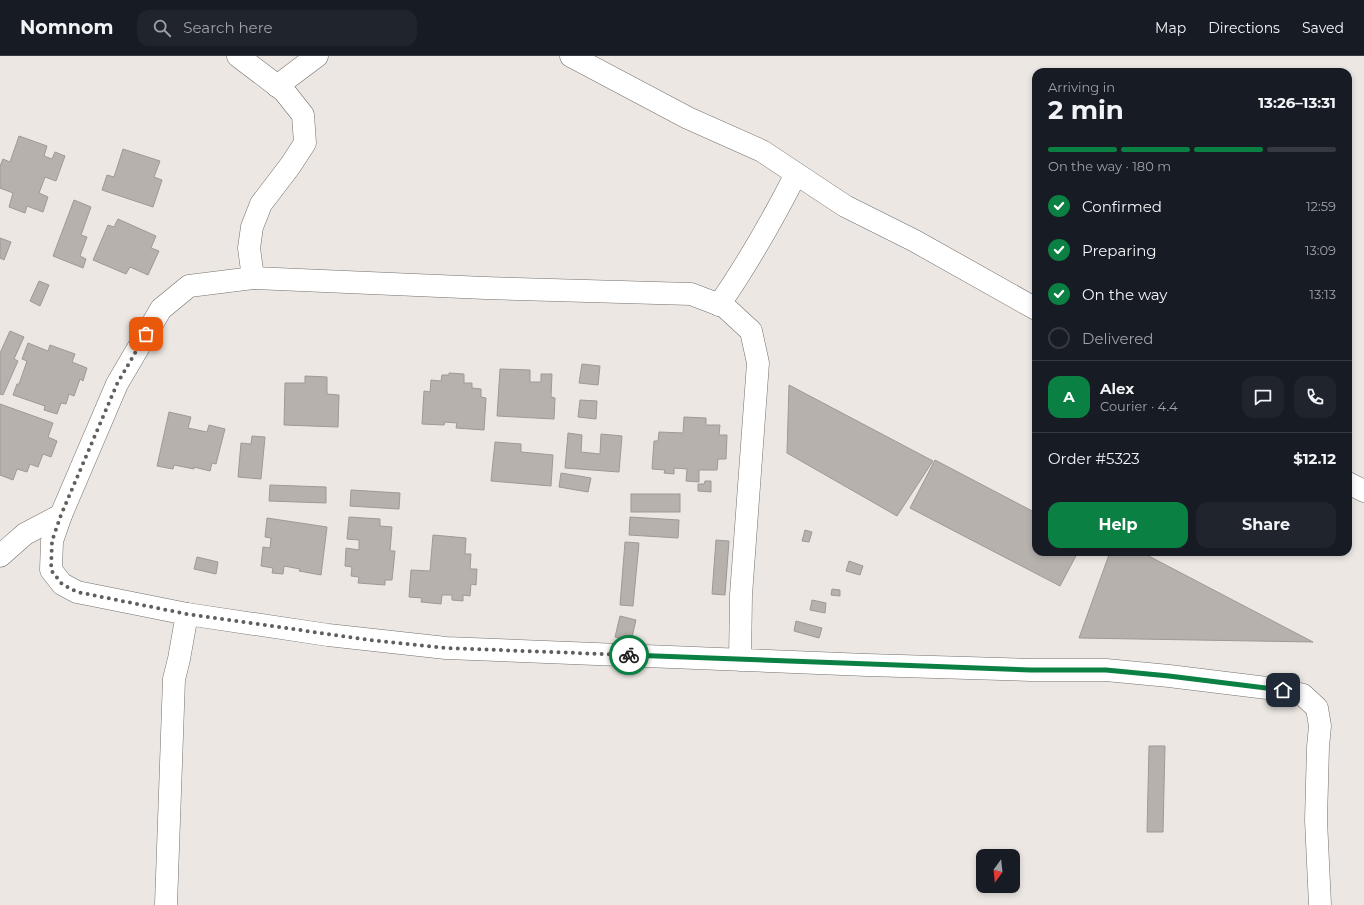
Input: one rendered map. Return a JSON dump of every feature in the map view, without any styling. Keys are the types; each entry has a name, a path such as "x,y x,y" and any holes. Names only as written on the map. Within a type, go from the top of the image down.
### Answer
{"street":[{"path":"238,56 284,91 303,115 305,143 290,166 261,204 252,227 249,248 253,278"},
{"path":"277,86 317,56"},
{"path":"571,56 688,118 762,151 845,206 915,241 1032,307"},
{"path":"719,305 746,265 773,219 796,174"},
{"path":"740,660 741,595 758,363 751,331 725,307 691,294 493,288 253,278 189,286 161,309 117,384 61,515 52,541 51,570 62,584 77,592 187,614 328,635 446,648 740,660 1031,670 1106,670 1283,690 1303,696 1317,708 1320,726 1316,820 1320,905"},
{"path":"1352,485 1364,491"},
{"path":"0,556 25,534 61,515"},
{"path":"166,905 174,679 180,659 187,614"}],"building":[{"path":"19,136 47,146 44,156 52,159 55,152 65,156 56,181 45,177 39,193 48,197 43,212 27,206 25,213 9,207 13,193 0,188 0,166 3,159 10,162"},
{"path":"123,149 160,161 154,177 162,180 153,207 102,190 107,175 114,177"},
{"path":"74,200 91,207 81,235 87,237 80,256 86,259 83,268 53,256"},
{"path":"118,219 156,236 151,248 159,251 148,275 130,267 126,274 93,260 108,225 114,227"},
{"path":"0,238 11,242 4,260 0,258"},
{"path":"39,281 49,285 40,306 30,301"},
{"path":"10,331 24,337 14,359 18,361 3,395 0,394 0,353"},
{"path":"28,343 48,351 50,345 75,354 72,362 87,368 83,381 80,379 74,396 69,394 66,404 61,403 57,414 44,410 45,406 13,395 17,384 19,384 27,361 22,359"},
{"path":"582,364 600,366 598,385 579,383"},
{"path":"500,369 530,370 530,382 541,382 541,374 552,374 551,397 555,398 554,419 497,416"},
{"path":"449,373 464,374 464,383 472,383 472,388 481,389 481,397 486,398 484,430 456,428 457,423 445,422 444,425 422,424 424,391 430,392 431,380 441,381 442,375 449,375"},
{"path":"305,376 327,377 327,394 339,395 338,427 284,425 285,383 305,383"},
{"path":"789,385 933,461 897,516 787,453"},
{"path":"580,400 597,401 596,419 578,417"},
{"path":"0,404 53,423 48,437 57,441 51,457 43,454 38,467 30,464 27,472 17,469 13,480 0,475"},
{"path":"169,412 191,417 188,428 207,432 209,425 225,429 216,464 212,463 210,471 194,467 194,469 174,465 173,469 157,466"},
{"path":"684,417 706,418 706,425 720,425 719,435 727,435 726,459 718,459 717,470 699,470 699,482 686,481 687,469 674,468 674,474 664,473 665,470 652,469 654,441 658,441 659,432 683,433"},
{"path":"568,433 582,435 581,452 600,454 601,434 622,436 619,472 565,468"},
{"path":"252,436 265,437 261,479 238,477 241,443 251,444"},
{"path":"495,442 521,444 521,452 553,455 551,486 491,481"},
{"path":"935,460 1032,511 1032,556 1076,556 1060,586 910,508"},
{"path":"561,473 591,478 588,492 559,487"},
{"path":"705,481 711,481 711,492 698,491 698,484 704,484"},
{"path":"270,485 326,487 326,503 269,501"},
{"path":"351,490 400,493 399,509 350,506"},
{"path":"631,494 680,494 680,512 631,512"},
{"path":"349,517 380,519 380,526 392,527 390,551 395,551 392,580 385,580 385,585 358,583 359,577 351,576 352,567 345,566 346,548 359,550 359,540 347,539"},
{"path":"630,517 679,520 678,538 629,535"},
{"path":"267,518 327,527 321,575 299,571 300,569 284,566 283,574 272,573 273,568 261,566 263,547 270,548 271,538 265,537"},
{"path":"805,530 812,532 809,542 802,541"},
{"path":"433,535 466,538 465,554 471,554 470,569 477,569 476,585 471,584 470,596 463,595 463,601 452,600 452,595 442,595 441,604 421,602 422,598 409,597 411,570 430,571"},
{"path":"716,540 729,541 725,595 712,594"},
{"path":"625,542 639,543 633,606 620,605"},
{"path":"1109,556 1149,556 1313,642 1079,638"},
{"path":"197,557 218,562 216,574 194,569"},
{"path":"849,561 863,566 860,575 846,571"},
{"path":"832,589 840,590 840,596 831,595"},
{"path":"812,600 826,603 825,613 810,610"},
{"path":"620,616 636,620 631,641 615,637"},
{"path":"796,621 822,628 819,638 794,631"},
{"path":"1149,746 1165,746 1163,832 1147,832"}],"way so far":[{"path":"146,334 117,384 61,515 52,541 51,570 62,584 77,592 187,614 328,635 446,648 629,655"}],"route":[{"path":"629,655 867,665 1031,670 1106,670 1283,690"}]}
